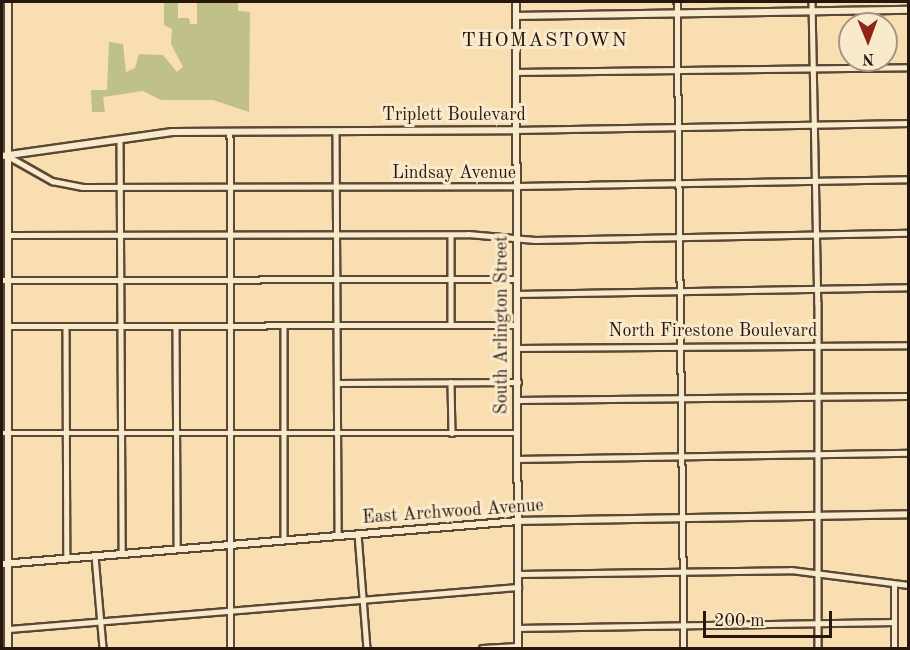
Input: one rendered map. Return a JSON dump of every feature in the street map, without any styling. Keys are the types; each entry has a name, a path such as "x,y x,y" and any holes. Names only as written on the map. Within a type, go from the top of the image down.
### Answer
{"main road":[{"path":"8,2 5,156 8,235 5,280 8,326 5,434 5,563 8,648"},
{"name":"South Arlington Street","path":"516,2 518,647"},
{"path":"516,16 909,10"},
{"name":"Triplett Boulevard","path":"5,156 119,138 230,131 516,130"},
{"name":"East Archwood Avenue","path":"5,563 518,521 909,514"}],"street":[{"path":"677,2 683,291 684,648"},
{"path":"812,2 818,345 818,648"},
{"path":"517,72 909,67"},
{"name":"Triplett Boulevard","path":"516,130 909,123"},
{"path":"230,131 231,648"},
{"path":"336,131 338,535"},
{"path":"119,138 122,553"},
{"name":"Lindsay Avenue","path":"5,156 62,185 121,187 517,186 909,179"},
{"path":"8,235 451,235 517,239 909,233"},
{"path":"451,235 451,325"},
{"path":"5,280 517,279"},
{"path":"518,294 909,287"},
{"path":"8,326 517,325"},
{"path":"66,326 67,558"},
{"path":"176,326 177,549"},
{"path":"284,326 284,539"},
{"name":"North Firestone Boulevard","path":"518,348 909,345"},
{"path":"451,382 452,433"},
{"path":"337,383 518,382"},
{"path":"518,400 909,396"},
{"path":"5,434 517,433"},
{"path":"518,459 909,453"},
{"path":"358,534 367,648"},
{"path":"95,556 103,648"},
{"path":"518,574 818,571 894,585 909,585"},
{"path":"894,585 894,648"},
{"path":"9,629 518,587"},
{"path":"518,628 894,622"},
{"path":"482,648 518,647"}],"green space":[{"path":"164,2 178,2 178,18 189,18 190,24 197,24 197,2 238,2 238,11 250,12 249,112 213,100 161,100 143,91 103,97 105,112 92,112 91,90 107,90 109,42 123,44 126,72 135,68 139,54 163,55 177,72 183,67 171,44 172,29 164,25"}],"district":[{"name":"THOMASTOWN","path":"545,41"}]}
